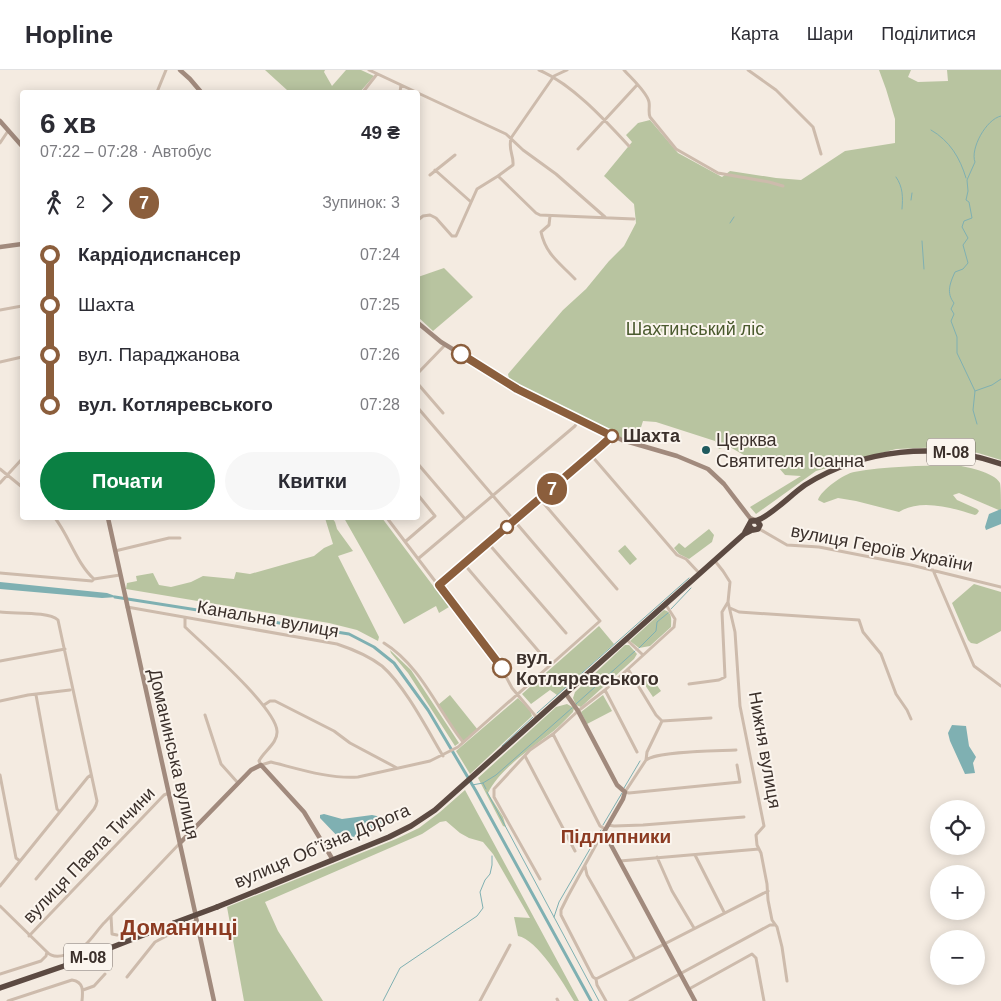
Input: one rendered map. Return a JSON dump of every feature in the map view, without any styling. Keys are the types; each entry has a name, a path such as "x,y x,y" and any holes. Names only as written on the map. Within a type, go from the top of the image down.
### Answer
{"highway":[{"name":"вулиця Обʼїзна Дорога","path":"0,988 174,924 389,837 411,826 435,810 477,774 755,524 790,495 814,480 843,466 903,452 945,451 976,456 1001,464"}],"street":[{"path":"158,90 166,70"},
{"path":"180,70 194,82 200,90"},
{"path":"369,70 411,90"},
{"path":"539,70 554,76 567,85 605,120 629,146"},
{"path":"420,218 426,214 433,216 454,237 456,236 477,189 513,165 514,162 509,146 511,138 554,76 567,70"},
{"path":"624,70 650,103 648,111 650,117 682,153 721,175 769,182 782,186"},
{"path":"748,70 776,90 813,127 822,154"},
{"path":"365,90 377,74"},
{"path":"400,90 401,85"},
{"path":"578,149 637,85"},
{"path":"420,94 506,134 606,217"},
{"path":"0,121 20,144"},
{"path":"0,143 8,130"},
{"path":"430,175 455,155"},
{"path":"435,170 471,202"},
{"path":"498,176 536,213 550,216 634,219"},
{"path":"550,216 549,225 541,232 543,242 557,263 575,279"},
{"path":"0,247 20,244"},
{"path":"0,310 20,306"},
{"path":"420,324 445,344 502,380 579,420 612,436 677,456 708,469 724,484 755,524"},
{"path":"420,371 445,344"},
{"path":"0,362 20,357"},
{"path":"420,386 443,413"},
{"path":"0,906 51,956 57,957 76,950 86,944 110,916 251,770 271,762 342,777 358,777 430,761 445,755 458,747 600,621 420,410"},
{"path":"419,558 575,426 579,420"},
{"path":"439,585 612,436"},
{"path":"591,455 677,555 686,559 700,574"},
{"path":"0,483 20,461"},
{"path":"420,466 465,519"},
{"path":"0,469 20,486"},
{"path":"406,542 435,516 420,497"},
{"path":"540,499 617,589"},
{"path":"57,520 84,568 94,579"},
{"name":"Доманинська вулиця","path":"108,520 195,912"},
{"path":"389,520 502,670 518,695 531,708 538,719"},
{"name":"вулиця Героїв України","path":"755,524 787,545 819,547 933,570 1001,587"},
{"path":"115,551 169,538 180,538"},
{"path":"488,543 566,633"},
{"path":"690,684 719,680 725,677 722,612 728,602 730,589 729,580 715,561"},
{"path":"464,564 541,654"},
{"path":"933,570 974,666 1001,686"},
{"path":"0,573 90,581 120,575"},
{"path":"728,602 730,608 739,612 859,620 863,632 881,654 896,694 907,710 911,720"},
{"name":"Канальна вулиця","path":"127,604 185,618 337,644 367,657 383,668 397,684 445,755"},
{"path":"540,879 494,797 494,792 499,782 525,756 605,690 675,625 675,619 666,605"},
{"name":"Нижня вулиця","path":"730,608 735,632 740,706 764,826 756,835 757,845 761,853 768,900 782,947 787,981"},
{"path":"0,612 55,617 60,623 97,801 96,807 36,879"},
{"path":"185,618 186,627 264,705 274,721 277,735 259,760 304,812 333,860"},
{"path":"627,640 643,655"},
{"path":"384,643 393,648 414,669 463,742"},
{"path":"0,661 65,649"},
{"path":"628,669 662,722"},
{"path":"0,702 28,695 70,690"},
{"path":"605,690 637,752"},
{"path":"566,694 578,711 617,785 625,792 740,782 737,765"},
{"path":"36,695 57,809 59,811"},
{"path":"264,705 270,701 275,701 334,731 350,743 398,768"},
{"path":"205,715 221,764 238,783"},
{"path":"662,722 711,718"},
{"path":"606,1001 596,985 596,979 593,977 561,918 561,910 625,792 646,760 647,752 662,722"},
{"path":"553,734 600,826 605,829 620,861 695,1001"},
{"path":"646,760 667,754 736,750"},
{"path":"525,756 575,851"},
{"path":"384,772 386,763"},
{"path":"0,775 16,858 20,861"},
{"path":"0,886 59,811 91,775"},
{"name":"вулиця Павла Тичини","path":"29,936 164,795 169,793"},
{"path":"605,829 614,826 744,817"},
{"path":"620,861 759,849"},
{"path":"695,855 724,912"},
{"path":"656,857 672,892 694,928"},
{"path":"585,866 587,875 635,960"},
{"path":"596,979 768,891"},
{"path":"110,916 112,934 117,935"},
{"path":"128,977 155,942 178,931 196,919 214,1001"},
{"path":"630,1001 770,925 775,925"},
{"path":"480,1001 510,945"},
{"path":"0,974 41,961 47,952"},
{"path":"689,989 752,954 756,958 764,1001"},
{"path":"83,990 94,986 105,974"},
{"path":"8,1001 72,980 78,981 83,990 82,1001"}],"green space":[{"path":"265,70 325,70 324,72 332,86 346,70 361,70 374,76 362,90 287,90"},
{"name":"Шахтинський ліс","path":"879,70 911,70 908,77 918,82 948,81 947,70 1001,70 1001,460 978,453 944,447 896,449 816,471 756,514 750,507 801,476 785,475 772,460 758,463 728,446 719,449 715,441 656,422 643,421 636,443 615,435 509,379 508,374 563,310 586,289 624,246 636,223 634,204 604,176 632,142 626,135 638,123 650,120 678,153 722,177 730,171 801,180 845,151 895,143 895,119"},
{"path":"444,268 473,297 433,331 420,319 420,276"},
{"path":"953,465 979,470 997,479 1000,483 1001,511 959,493 953,495 957,500 977,509 979,511 977,514 947,507 927,505 908,508 899,512 838,498 824,503 818,500 823,492 833,483 854,472 891,467"},
{"path":"326,520 334,520 337,529 353,551 338,556 379,637 378,641 357,630 329,623 126,589 127,583 137,581 136,576 153,573 159,585 171,587 191,582 203,576 234,579 236,572 250,574 314,556 333,544"},
{"path":"345,520 384,520 449,607 439,613 436,606 404,624"},
{"path":"709,529 714,535 712,542 689,559 679,554 674,548 679,543 685,548"},
{"path":"625,545 637,559 630,565 618,551"},
{"path":"974,584 1001,592 1001,631 977,644 971,643 968,640 952,603"},
{"path":"664,610 670,614 671,627 650,646 639,648 630,641"},
{"path":"599,626 614,644 557,695 550,690 531,704 522,694"},
{"path":"625,645 629,645 637,654 634,659 581,707 576,705 573,698 575,692"},
{"path":"390,650 411,670 459,743 455,746 408,673"},
{"path":"651,677 661,691 653,697 643,682"},
{"path":"450,695 478,730 463,742 438,705"},
{"path":"603,695 612,711 587,724 581,712"},
{"path":"518,698 530,710 532,716 470,774 456,751"},
{"path":"567,704 574,708 573,712 506,769 488,793 503,817 506,827 503,826 478,778 556,707"},
{"path":"465,790 579,1001 574,1001 541,953 525,939 518,936 514,917 530,918 493,854 483,842 460,833 446,821 440,822 422,834 265,902 278,931 323,1001 244,1001 227,907 419,828"}],"water":[{"path":"1001,509 1001,524 986,530 985,527 989,514"},
{"path":"0,582 107,593 118,597 102,598 0,589"},
{"path":"952,725 966,726 969,746 976,757 973,763 975,773 965,774 950,741 948,733"},
{"path":"324,814 342,819 372,815 395,820 349,839 341,840 320,818 320,815"}],"waterway":[{"path":"977,424 973,410 975,391 957,353 957,337 951,321 954,314 951,309 954,303 950,295 950,288 955,272 963,269 968,263 963,245 968,238 962,227 964,221 972,218 969,202 966,200 968,191 967,180 975,162 974,156 977,143 985,128 995,118 1001,116"},
{"path":"931,130 949,145 961,164 966,178"},
{"path":"896,177 902,192 902,209"},
{"path":"911,200 912,193"},
{"path":"730,223 734,217"},
{"path":"922,241 924,269"},
{"path":"975,391 992,385 1001,379"},
{"path":"537,713 689,578"},
{"path":"671,609 691,588"},
{"path":"115,597 349,634 374,647 394,663 428,710 476,791 591,1001"},
{"path":"639,648 656,631 657,622 668,613"},
{"path":"576,704 635,651"},
{"path":"472,785 483,783 496,775 572,708"},
{"path":"502,746 533,717"},
{"path":"624,788 640,761"},
{"path":"483,783 486,789"},
{"path":"487,792 599,1001"},
{"path":"603,825 622,793"},
{"path":"554,917 559,902 601,830"},
{"path":"383,1001 400,968 477,916 483,908 480,892 490,874 492,856"}],"bus line":[{"name":"7","path":"461,354 517,389 612,436 439,585 502,668"}],"place":[{"name":"Шахта","path":"612,436"},
{"name":"Церква Святителя Іоанна","path":"706,450"},
{"name":"вул. Котляревського","path":"502,668"}],"district":[{"name":"Підлипники","path":"616,836"},
{"name":"Доманинці","path":"179,927"}]}
